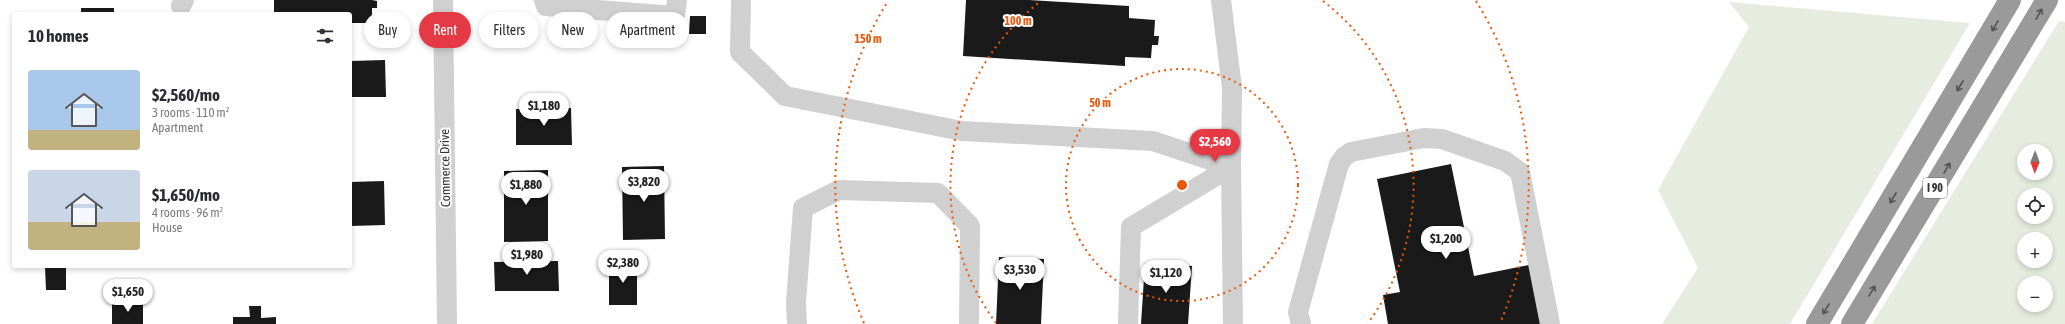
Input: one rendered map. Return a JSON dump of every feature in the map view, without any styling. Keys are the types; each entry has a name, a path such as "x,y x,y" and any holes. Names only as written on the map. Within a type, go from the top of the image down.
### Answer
{"highway":[{"name":"I 90","path":"1817,324 1980,53 2010,0"},
{"name":"I 90","path":"1852,324 2018,52 2047,0"}],"street":[{"path":"426,0 443,6"},
{"path":"544,0 546,6 675,16 677,0"},
{"path":"740,0 740,52 785,96 962,131 1153,141 1231,167"},
{"path":"1221,0 1232,88 1231,167 1233,324"},
{"name":"Commerce Drive","path":"443,6 447,324"},
{"path":"1300,324 1298,312 1339,164 1344,157 1351,152 1429,138 1442,139 1505,161 1520,172 1550,324"},
{"path":"1128,324 1131,227 1231,167"},
{"path":"797,324 796,302 803,208 839,190 938,193 970,226 969,324"}],"shaded area":[{"path":"1729,2 1970,23 1790,324 1662,324 1698,268 1658,190 1749,27"},
{"path":"2059,21 2065,22 2065,324 1872,324"}],"building":[{"path":"274,0 377,1 377,8 372,8 372,12 364,12 364,23 352,23 352,12 274,12"},
{"path":"966,0 1029,0 1129,6 1129,18 1155,20 1154,36 1159,36 1158,45 1152,45 1151,58 1125,57 1125,66 963,56"},
{"path":"81,8 114,8 114,12 81,12"},
{"path":"690,16 706,16 706,34 689,34"},
{"path":"385,60 386,97 352,97 352,61"},
{"path":"571,108 572,145 516,145 516,109"},
{"path":"1451,164 1474,276 1534,264 1546,324 1388,324 1383,295 1400,292 1377,179"},
{"path":"664,166 665,239 623,240 622,167"},
{"path":"548,170 548,241 504,242 504,171"},
{"path":"384,181 385,225 352,226 352,182"},
{"path":"999,257 1044,259 1041,324 996,324"},
{"path":"558,261 559,291 495,291 494,262"},
{"path":"609,262 637,262 637,305 609,305"},
{"path":"1145,263 1192,266 1188,324 1141,324"},
{"path":"45,268 66,268 66,290 46,290"},
{"path":"143,302 143,324 112,324 112,303"},
{"path":"249,306 261,306 261,318 276,317 276,324 233,324 233,317 250,317"}]}
